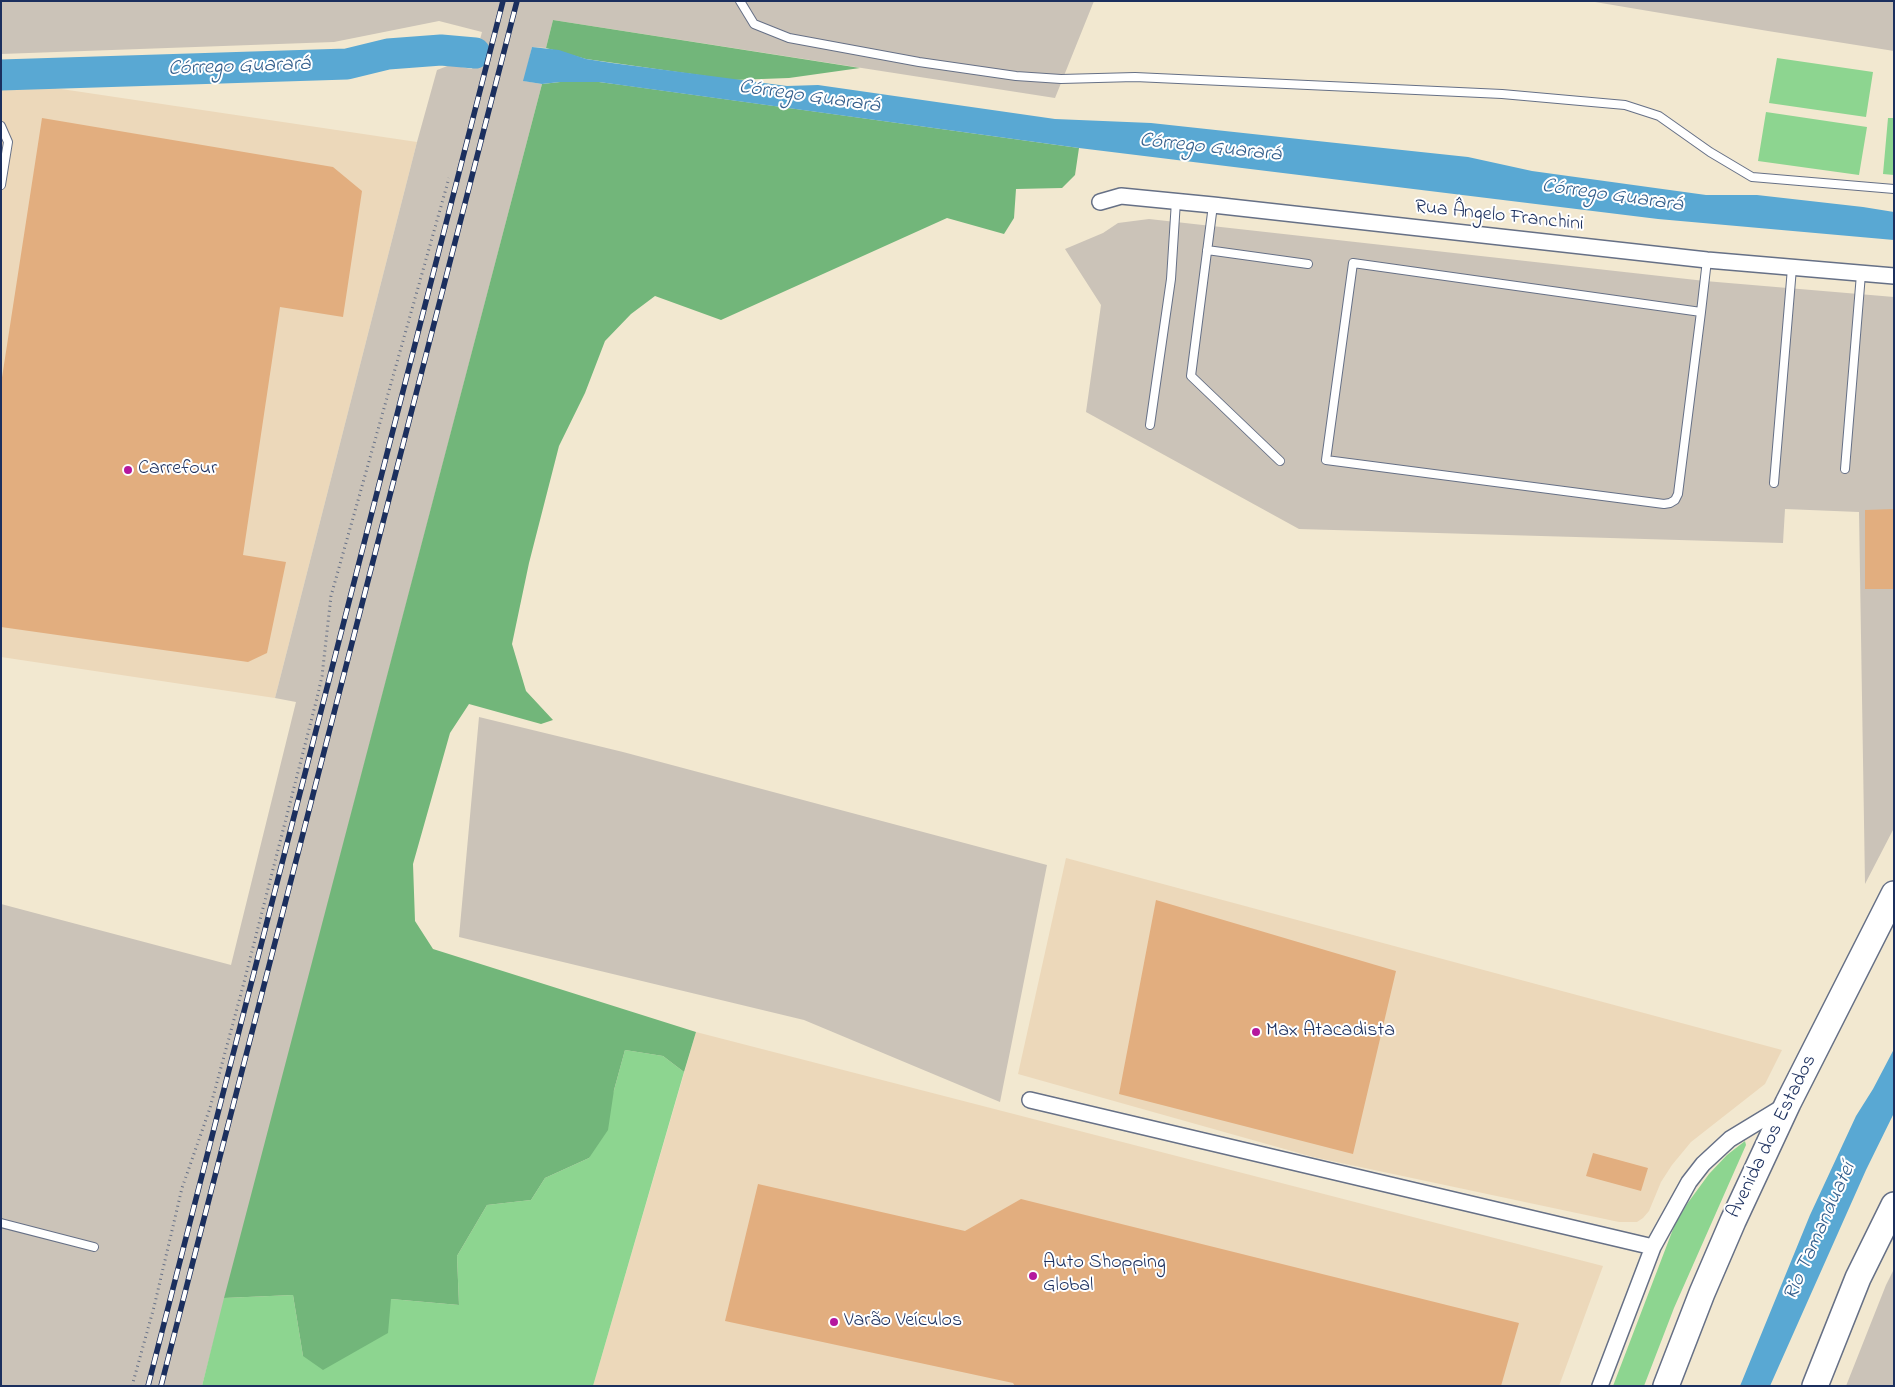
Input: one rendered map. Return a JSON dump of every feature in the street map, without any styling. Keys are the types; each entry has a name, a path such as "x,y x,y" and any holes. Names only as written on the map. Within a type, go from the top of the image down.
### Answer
{"highway":[{"name":"Avenida dos Estados","path":"1666,1386 1702,1293 1733,1221 1788,1104 1894,894"},
{"path":"1815,1386 1858,1278 1894,1205"}],"street":[{"name":"Rua Ângelo Franchini","path":"1100,202 1121,196 1176,201 1707,260 1894,276"},
{"path":"1030,1100 1653,1247"},
{"path":"1600,1386 1653,1247 1689,1182 1703,1164 1730,1139 1788,1104"}],"lane":[{"path":"740,1 754,24 789,38 919,62 1016,76 1061,79 1165,78 1502,94 1625,105 1658,116 1710,152 1752,177 1894,189"},
{"path":"1,126 8,142 1,185"},
{"path":"1150,426 1171,279 1176,201"},
{"path":"1213,205 1191,376 1280,461"},
{"path":"1207,250 1308,264"},
{"path":"1701,312 1353,264 1326,460 1670,503 1675,500 1678,494 1701,312 1707,260"},
{"path":"1774,483 1792,268"},
{"path":"1845,469 1861,274"},
{"path":"1,1223 94,1247"}],"path":[{"path":"132,1386 154,1307 182,1188 210,1108 318,698 331,596 449,178"}],"shaded area":[{"path":"1,1 1094,1 1055,98 553,20 546,48 532,47 524,81 542,84 202,1386 1,1386 1,904 231,965 296,702 275,698 417,142 437,70 450,65 472,69 482,32 439,21 334,42 1,54"},
{"path":"1589,1 1894,1 1894,51 1768,31"},
{"name":"Carrefour","path":"1,87 48,87 417,142 275,698 1,657"},
{"path":"1149,219 1705,281 1894,297 1894,828 1865,884 1859,512 1785,509 1783,543 1299,529 1086,412 1101,305 1065,249 1103,233 1118,223"},
{"path":"479,717 623,752 1047,865 1000,1102 804,1020 459,937"},
{"path":"1066,858 1782,1050 1765,1084 1691,1142 1661,1182 1649,1211 1637,1222 1619,1222 1313,1157 1018,1074"},
{"path":"696,1032 1603,1266 1559,1386 593,1386"},
{"path":"1894,1269 1894,1386 1846,1386 1886,1285"}],"green space":[{"path":"553,20 860,68 789,78 734,80 586,59 546,48"},
{"path":"1777,58 1873,72 1866,117 1769,103"},
{"path":"599,82 1079,148 1075,175 1062,188 1016,189 1014,218 1004,234 947,218 721,320 655,296 631,314 605,341 585,393 559,446 529,563 512,644 526,691 553,720 541,724 469,704 450,733 413,864 415,921 433,949 696,1032 684,1072 663,1056 625,1050 614,1090 608,1130 589,1158 545,1178 531,1200 487,1205 457,1256 459,1305 391,1299 388,1333 323,1370 303,1356 293,1295 224,1298 542,84"},
{"path":"1766,112 1867,127 1859,175 1758,161"},
{"path":"1888,118 1894,118 1894,175 1883,174"},
{"path":"625,1050 663,1056 684,1072 593,1386 202,1386 224,1298 293,1295 303,1356 391,1299 459,1305 457,1256 487,1205 531,1200 545,1178 589,1158 614,1090"},
{"path":"1745,1141 1746,1145 1674,1308 1644,1386 1613,1386 1675,1224 1709,1174 1727,1155"}],"water":[{"path":"532,47 559,50 586,59 612,63 787,86 818,85 1055,119 1151,123 1468,157 1532,171 1706,195 1757,195 1863,207 1894,212 1894,240 1658,219 1079,148 599,82 542,84 523,81"},
{"name":"Rio Tamanduateí","path":"1894,1049 1894,1113 1866,1170 1770,1386 1740,1386 1810,1215 1856,1116"}],"building":[{"name":"Carrefour","path":"42,118 333,167 362,191 343,317 280,307 243,555 286,562 267,653 248,662 1,627 1,384"},
{"path":"1894,509 1894,589 1865,589 1865,510"},
{"name":"Max Atacadista","path":"1156,900 1396,971 1353,1154 1119,1094"},
{"path":"1593,1153 1648,1168 1641,1191 1586,1176"},
{"name":"Auto Shopping Global","path":"758,1184 965,1231 1021,1199 1519,1323 1501,1386 1015,1386 1013,1383 725,1321"}],"waterway":[{"name":"Córrego Guarará","path":"1,75 347,64 388,54 441,50 475,53"}],"railway":[{"path":"148,1386 503,1"},
{"path":"161,1386 517,1"}],"place":[{"name":"Carrefour","path":"128,470"},
{"name":"Max Atacadista","path":"1256,1032"},
{"name":"Auto Shopping Global","path":"1033,1276"},
{"name":"Varão Veículos","path":"834,1322"}]}
